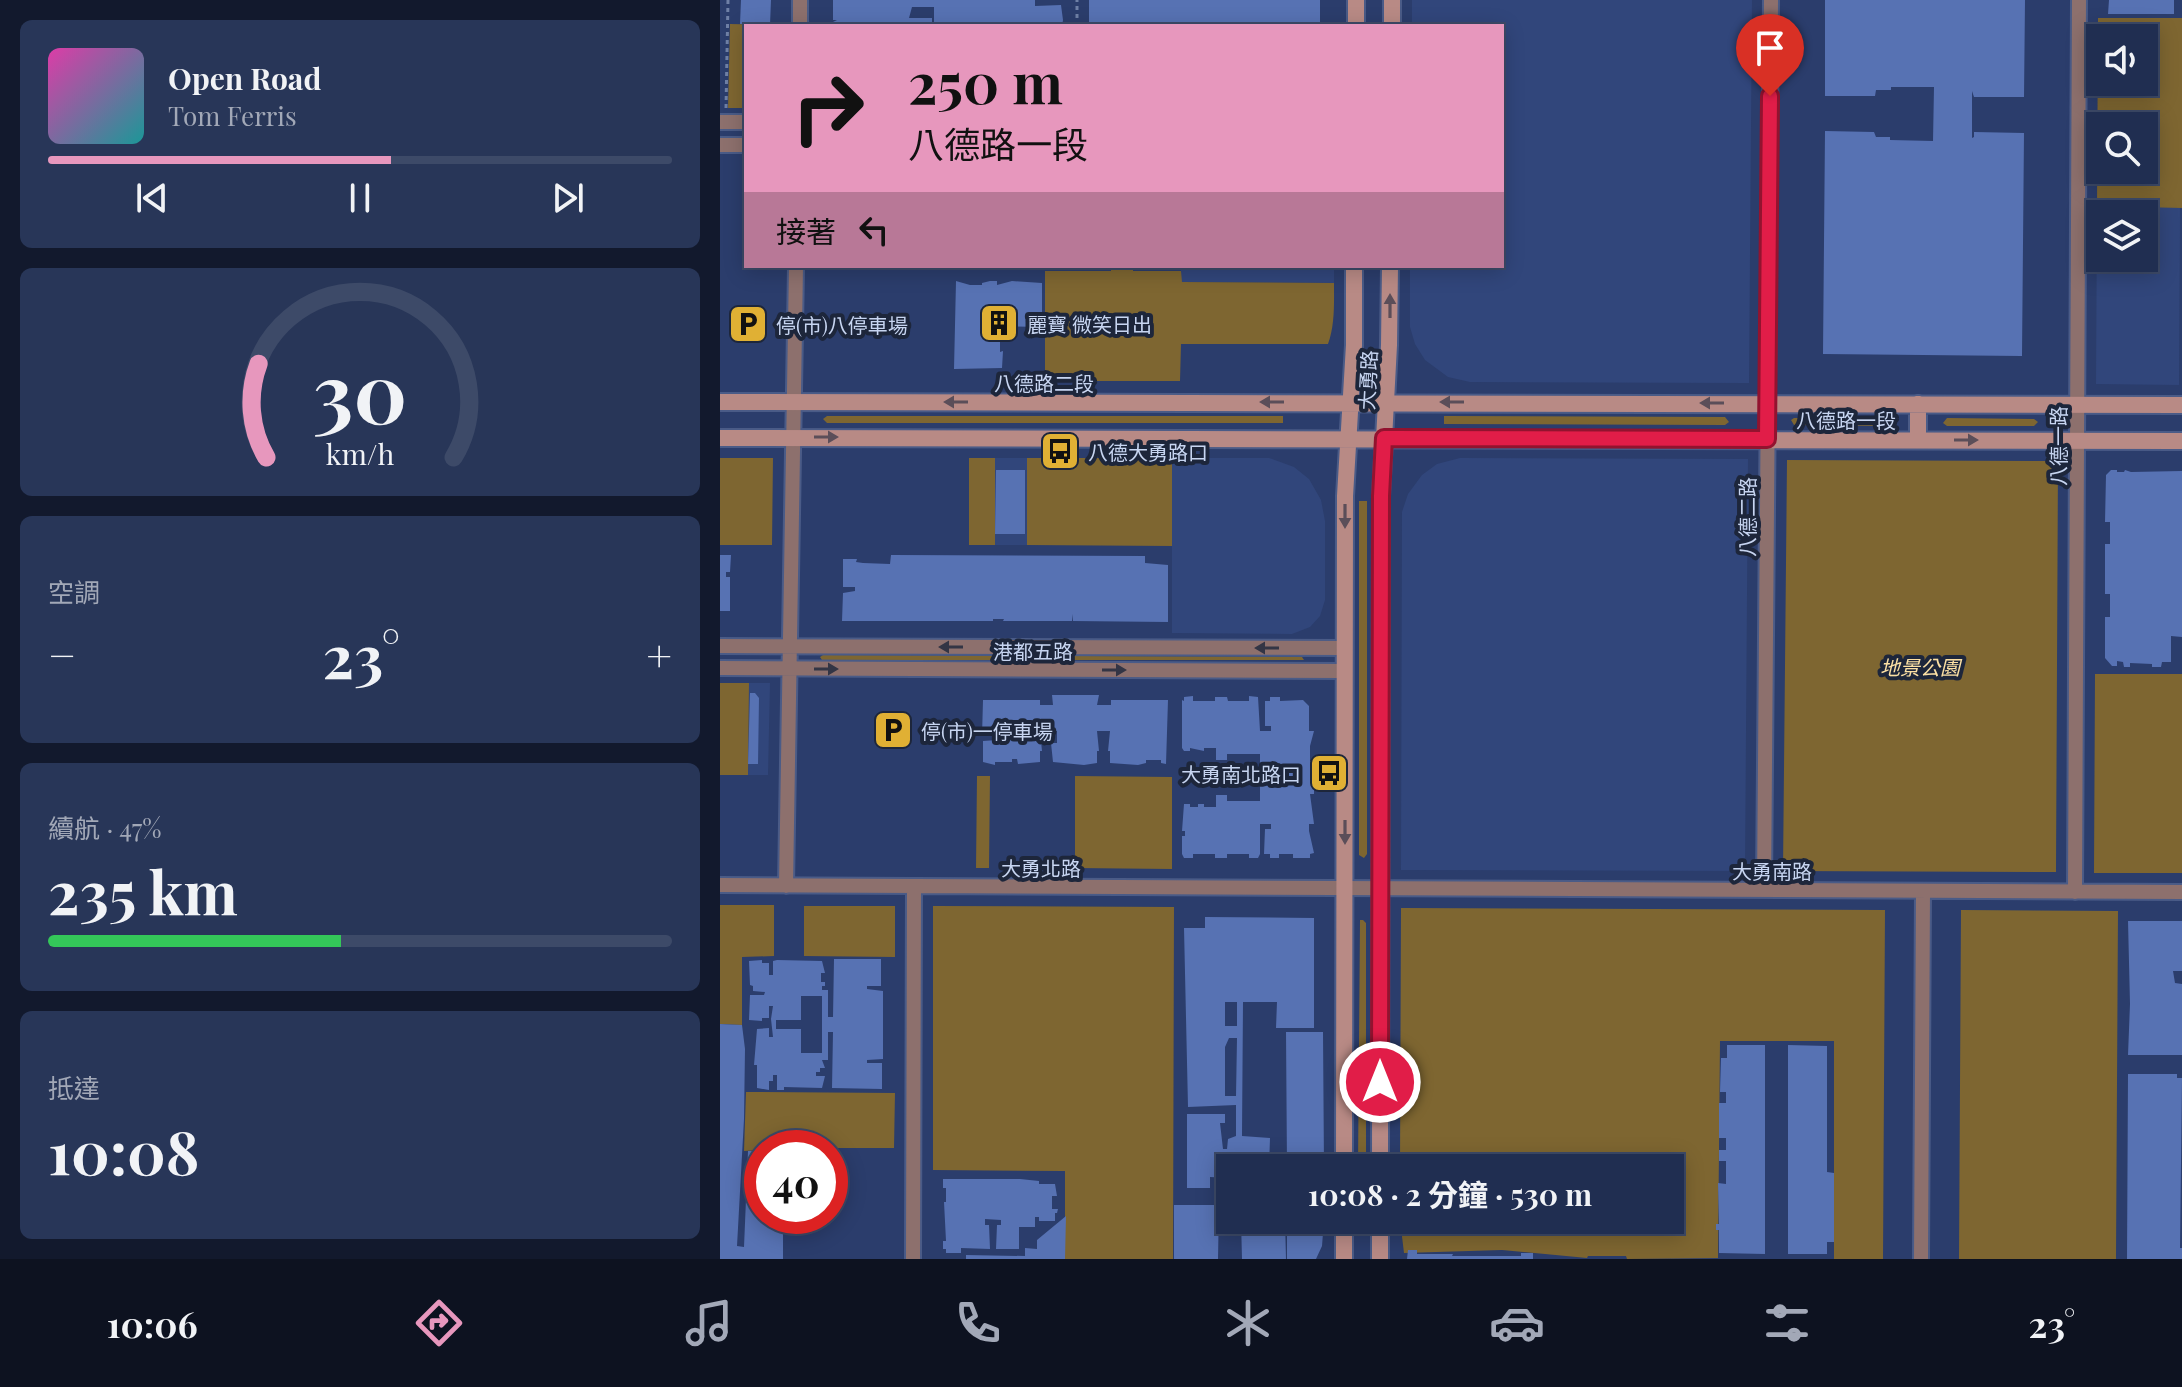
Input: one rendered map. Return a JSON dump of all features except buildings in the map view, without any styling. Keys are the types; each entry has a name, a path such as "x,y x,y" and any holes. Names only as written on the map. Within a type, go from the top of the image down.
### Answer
{"street":[{"path":"800,0 800,24"},
{"path":"1356,0 1356,24"},
{"path":"1392,0 1392,24"},
{"name":"八德二路","path":"1764,890 1771,0"},
{"name":"八德一路","path":"2075,892 2079,0"},
{"path":"723,116 744,121"},
{"path":"720,145 744,145"},
{"path":"786,886 796,268"},
{"name":"大勇路","path":"1344,1154 1345,496 1354,268"},
{"name":"大勇路","path":"1380,1154 1381,496 1390,268"},
{"name":"八德路二段","path":"720,402 1368,402"},
{"name":"八德路一段","path":"1368,402 2182,405"},
{"path":"1918,404 1918,440"},
{"path":"720,438 1348,438"},
{"name":"八德路一段","path":"1348,438 2182,441"},
{"name":"港都五路","path":"720,646 1345,648"},
{"name":"港都五路","path":"720,668 1345,671"},
{"name":"大勇北路","path":"720,885 1362,889"},
{"path":"913,1259 914,887"},
{"name":"大勇南路","path":"1362,889 2182,892"},
{"path":"1921,1259 1923,891"},
{"path":"1344,1234 1344,1259"},
{"path":"1380,1234 1380,1259"}],"path":[{"path":"723,116 728,0"},
{"path":"1077,0 1077,24"}],"shaded area":[{"path":"1412,0 1752,0 1749,383 1470,382 1448,377 1425,360 1415,344 1410,327 1410,268 1504,268 1504,24 1412,24"},
{"path":"2158,207 2180,207 2179,385 2096,384 2097,272 2158,272"},
{"path":"1181,268 1334,268 1334,283 1181,282"},
{"path":"995,458 1027,458 1027,545 995,545"},
{"path":"1172,458 1269,458 1294,467 1309,479 1321,500 1325,521 1325,600 1320,616 1310,627 1292,634 1172,633"},
{"path":"1460,458 1748,459 1745,871 1401,870 1402,512 1408,494 1422,475 1437,464"},
{"path":"749,683 770,683 768,775 748,775"}],"green space":[{"path":"2098,18 2182,18 2182,208 2158,207 2158,200 2097,200 2097,184 2158,184 2158,112 2098,112 2098,96 2158,96 2158,24 2098,24"},
{"path":"730,24 744,24 744,108 728,108"},
{"path":"1111,268 1133,268 1133,271 1181,271 1182,282 1334,283 1333,322 1328,344 1181,344 1180,381 1045,381 1045,271 1111,271"},
{"path":"827,416 1283,416 1283,423 827,423 823,419"},
{"path":"1444,416 1725,417 1729,422 1725,425 1444,424"},
{"path":"1889,418 1892,423 1889,426 1794,425 1791,420"},
{"path":"1947,418 2034,419 2038,422 2034,426 1947,426 1943,423"},
{"path":"720,458 773,458 772,545 720,545"},
{"path":"969,458 995,458 995,545 969,545"},
{"path":"1027,458 1172,458 1172,546 1027,545"},
{"name":"地景公園","path":"1787,460 2058,461 2056,872 1783,871"},
{"path":"1359,501 1367,501 1367,854 1364,858 1359,855"},
{"path":"820,657 1302,657 1304,660 822,660"},
{"path":"2095,674 2182,674 2182,873 2094,873"},
{"path":"720,683 749,683 748,775 720,775"},
{"path":"977,776 990,776 989,868 976,868"},
{"path":"1075,776 1172,777 1172,869 1075,868"},
{"path":"720,905 774,905 774,956 742,957 742,1025 720,1024"},
{"path":"804,906 895,906 895,957 804,956"},
{"path":"933,906 1174,907 1173,1259 1065,1259 1065,1171 933,1170"},
{"path":"1401,908 1885,910 1883,1259 1834,1259 1834,1041 1720,1041 1718,1258 1587,1258 1502,1250 1404,1253 1402,1234 1684,1234 1684,1154 1400,1154"},
{"path":"1961,910 2118,911 2116,1259 1959,1259"},
{"path":"1360,920 1363,920 1366,923 1366,1154 1358,1154"},
{"path":"746,1092 895,1093 894,1148 848,1148 848,1130 745,1130"}],"place":[{"name":"麗寶 微笑日出","path":"999,323"},
{"name":"停(市)八停車場","path":"748,324"},
{"name":"八德大勇路口","path":"1060,451"},
{"name":"停(市)一停車場","path":"893,730"},
{"name":"大勇南北路口","path":"1329,773"}],"route":[{"path":"1380,1082 1381,496 1384,438 1767,439 1770,96"}]}
